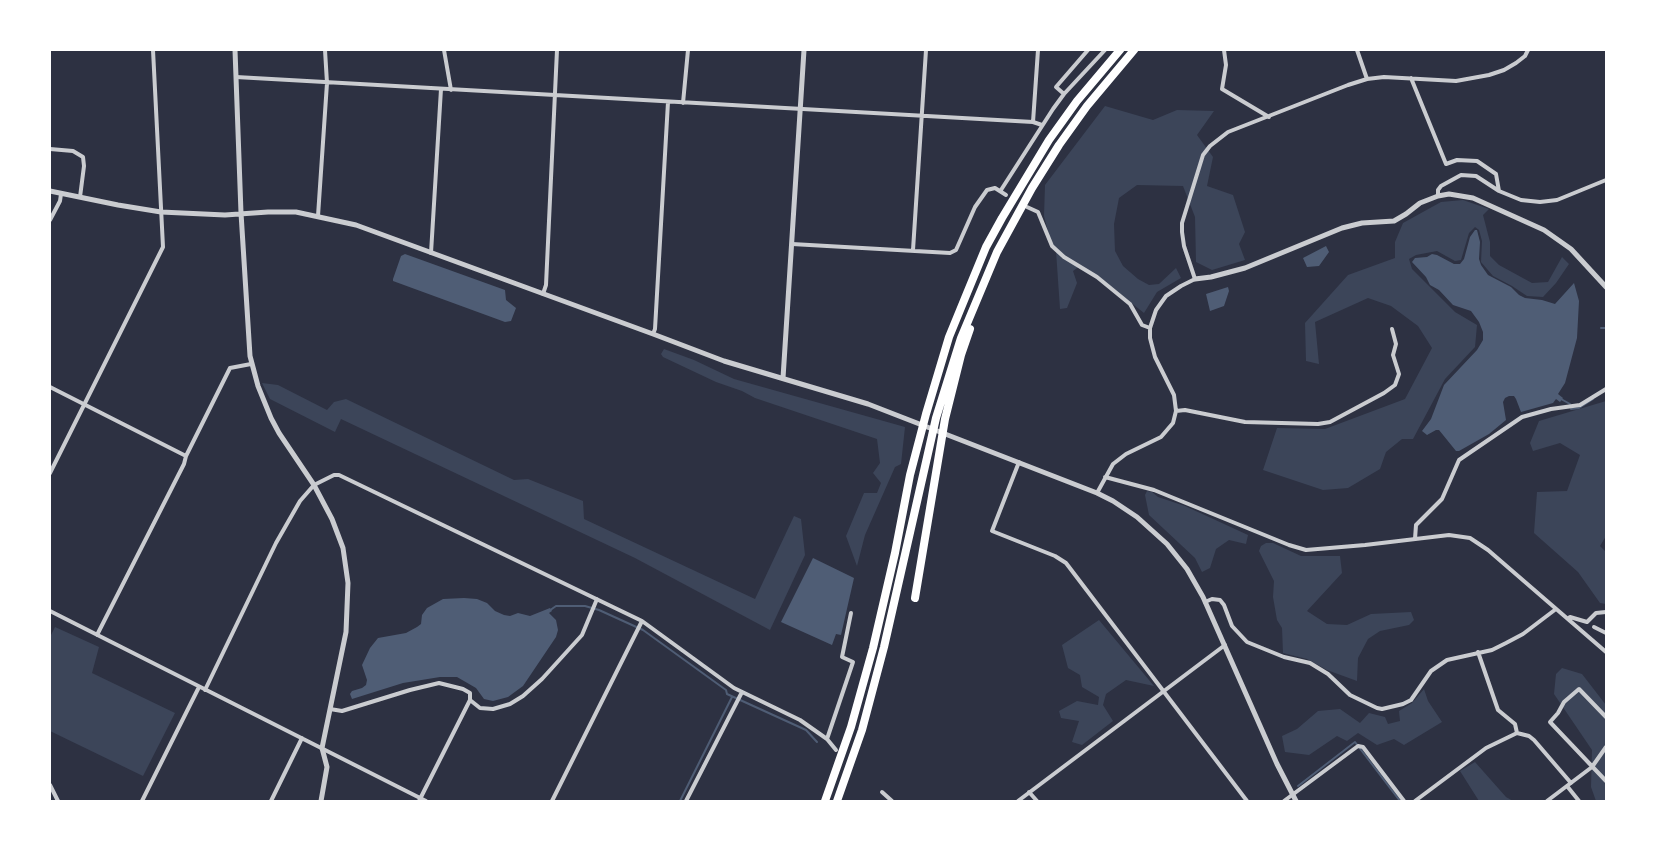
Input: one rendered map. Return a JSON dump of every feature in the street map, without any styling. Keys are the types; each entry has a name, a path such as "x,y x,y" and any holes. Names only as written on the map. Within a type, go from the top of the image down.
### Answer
{"highway":[{"path":"825,801 851,727 873,648 895,553 910,475 934,386 958,314 986,247 1022,183 1049,140 1077,101 1120,50"},
{"path":"837,801 862,730 884,647 936,418 953,361 975,303 996,252 1059,145 1087,106 1134,50"},
{"path":"915,598 945,420 961,355 973,318 975,303"}],"street":[{"path":"50,473 161,251 164,240 153,50"},
{"path":"235,50 247,336 251,364 271,418 323,500 338,533 343,548 348,583 346,632 322,748 327,766 321,801"},
{"path":"318,216 327,83 325,50"},
{"path":"444,50 450,90"},
{"path":"543,294 546,285 557,50"},
{"path":"683,103 688,50"},
{"path":"783,378 804,50"},
{"path":"913,250 926,50"},
{"path":"1033,122 1038,50"},
{"path":"1064,94 1056,87 1088,50"},
{"path":"1001,190 1064,94 1105,50"},
{"path":"1224,50 1226,65 1222,89 1269,116"},
{"path":"1357,50 1367,79"},
{"path":"1195,279 1182,232 1182,223 1203,155 1218,139 1228,132 1367,79 1384,77 1456,81 1489,75 1510,67 1525,56 1528,50"},
{"path":"236,77 1033,122 1042,125"},
{"path":"1411,78 1446,164 1458,160 1477,160 1496,174 1499,191"},
{"path":"431,253 441,89"},
{"path":"653,334 655,329 668,102"},
{"path":"50,149 73,151 83,157 84,166 80,197"},
{"path":"1438,196 1438,190 1441,186 1461,175 1476,176 1499,191 1521,200 1548,202 1606,180"},
{"path":"792,244 950,253 956,250 975,207 983,194 991,188 1001,190 1006,194"},
{"path":"50,191 137,209 161,212 195,215 282,212 318,216 356,225 724,361 760,373 852,398 1097,493 1137,517 1167,544 1187,569 1205,602 1296,801"},
{"path":"50,220 60,201 61,194"},
{"path":"1097,493 1113,464 1161,437 1172,423 1176,411 1174,395 1152,346 1150,328 1156,310 1166,296 1195,279 1245,268 1342,228 1362,223 1394,221 1420,203 1438,196 1460,195 1473,198 1544,230 1571,249 1606,287"},
{"path":"1026,207 1038,212 1052,246 1064,258 1098,277 1130,304 1142,325 1150,328"},
{"path":"1176,411 1185,410 1245,422 1318,424 1330,422 1384,393 1395,385 1399,374 1393,355 1396,344 1392,329"},
{"path":"97,635 184,464 186,456 230,368 251,364"},
{"path":"50,387 186,456"},
{"path":"1416,538 1416,525 1442,499 1459,460 1522,417 1551,408 1580,405 1606,389"},
{"path":"1019,462 992,531 1055,556 1066,563 1247,801"},
{"path":"205,690 276,543 300,501 314,485 334,475 339,475 642,621 742,692 800,720 828,739 836,750"},
{"path":"1105,477 1154,490 1299,548 1315,550 1449,534 1470,538 1488,550 1606,652"},
{"path":"470,700 480,708 493,709 510,704 523,696 542,679 582,635 597,599"},
{"path":"1205,602 1212,599 1220,600 1224,605 1232,626 1247,642 1284,657 1315,666 1328,674 1350,695 1377,708 1391,708 1411,700 1432,670 1438,665 1446,660 1492,650 1523,634 1556,609"},
{"path":"50,612 322,748 420,800 426,801"},
{"path":"1568,619 1570,616 1587,622 1596,614 1606,612"},
{"path":"828,739 853,662 842,657 851,613"},
{"path":"552,801 642,621"},
{"path":"1594,627 1606,633"},
{"path":"1018,801 1224,645"},
{"path":"1478,652 1498,710 1515,724 1517,733"},
{"path":"330,710 342,711 438,683 463,689 470,693 470,700 420,800"},
{"path":"142,801 199,687"},
{"path":"1606,717 1578,689 1564,702 1550,722 1606,781"},
{"path":"686,801 742,692"},
{"path":"1415,801 1486,748 1517,733 1524,734 1534,740 1569,784 1579,801"},
{"path":"271,801 302,738"},
{"path":"1284,801 1358,746 1362,747 1404,801"},
{"path":"1547,801 1592,767 1606,747"},
{"path":"50,784 58,801"},
{"path":"882,792 892,801"},
{"path":"1030,792 1037,801"}],"shaded area":[{"path":"1105,106 1153,120 1177,110 1214,111 1197,135 1213,157 1207,186 1233,195 1245,232 1239,244 1245,260 1212,270 1196,262 1195,217 1183,186 1137,185 1119,198 1114,224 1115,251 1123,266 1138,279 1149,285 1159,284 1176,268 1181,278 1157,292 1144,313 1100,278 1080,266 1073,271 1077,283 1067,308 1060,309 1056,251 1050,239 1044,216 1045,185"},
{"path":"1463,200 1489,209 1483,215 1490,242 1490,256 1499,265 1532,283 1548,282 1562,257 1569,264 1556,283 1543,297 1527,296 1493,276 1481,262 1482,241 1479,230 1475,227 1469,233 1461,260 1455,261 1437,251 1416,255 1409,259 1412,269 1455,312 1477,325 1475,347 1445,379 1413,439 1402,439 1386,452 1380,469 1348,488 1323,490 1263,470 1277,428 1325,429 1405,399 1432,348 1418,326 1391,306 1368,298 1315,322 1319,364 1306,361 1305,323 1348,275 1395,258 1395,242 1403,223 1441,202"},
{"path":"1477,230 1480,242 1479,259 1481,265 1488,275 1511,287 1519,295 1555,304 1574,283 1579,301 1577,338 1565,383 1558,394 1563,398 1560,402 1556,399 1553,403 1521,412 1514,396 1509,396 1503,402 1506,420 1489,434 1456,451 1439,430 1427,435 1422,431 1431,419 1444,385 1477,350 1483,340 1483,332 1471,311 1453,305 1439,290 1430,285 1426,277 1412,262 1415,258 1427,257 1432,254 1454,264 1460,264 1464,259 1470,237"},
{"path":"1326,246 1329,252 1319,266 1307,267 1303,258"},
{"path":"405,254 505,290 506,300 516,308 511,321 505,322 393,281 401,256"},
{"path":"1228,287 1229,291 1224,306 1210,311 1206,294"},
{"path":"664,349 694,360 734,379 905,427 901,464 895,467 865,535 857,566 846,536 864,493 877,493 881,483 873,473 880,463 877,439 755,398 742,391 716,382 663,357 661,354"},
{"path":"262,383 278,385 327,410 334,402 346,399 514,480 528,479 583,501 584,519 755,599 794,516 801,519 805,555 770,630 635,558 341,419 335,432 270,399"},
{"path":"1606,401 1606,536 1600,546 1606,552 1606,604 1600,603 1578,572 1534,533 1537,492 1567,491 1580,455 1560,443 1533,451 1530,443 1539,421"},
{"path":"1147,491 1248,535 1246,544 1229,540 1216,549 1210,568 1202,572 1195,558 1149,515 1145,495"},
{"path":"1266,543 1273,543 1301,556 1340,556 1342,573 1307,611 1327,624 1347,625 1371,614 1411,612 1414,620 1409,625 1380,631 1368,639 1358,658 1357,681 1327,670 1307,659 1283,653 1282,628 1277,620 1273,597 1274,581 1259,551 1261,546"},
{"path":"813,558 854,578 841,635 836,634 832,645 781,622"},
{"path":"443,599 477,599 487,603 495,611 510,616 518,613 530,616 550,608 552,611 549,613 556,620 558,630 556,637 523,686 508,697 493,701 484,699 476,688 457,677 440,677 403,683 352,699 350,694 352,691 366,685 367,680 362,665 370,648 378,638 406,633 417,627 421,624 422,615 427,608"},
{"path":"1099,620 1154,686 1126,680 1106,694 1103,705 1113,721 1082,745 1072,742 1079,721 1061,718 1059,711 1077,701 1098,705 1099,697 1082,687 1080,675 1068,668 1062,645"},
{"path":"55,627 99,647 92,673 175,713 143,776 50,731 50,637"},
{"path":"1562,668 1582,674 1606,705 1606,801 1596,801 1591,787 1592,750 1554,694 1556,674"},
{"path":"1424,689 1428,701 1442,722 1404,745 1394,739 1377,745 1358,733 1347,741 1337,736 1309,755 1285,752 1282,736 1297,729 1318,711 1340,709 1360,723 1369,713 1385,717 1388,724 1400,721 1399,711 1412,703"},
{"path":"1475,762 1506,797 1513,801 1479,801 1460,771"}],"waterway":[{"path":"1601,328 1606,328"},
{"path":"1561,399 1570,404"},
{"path":"1571,409 1579,408 1593,399"},
{"path":"549,611 556,606 585,606 599,610 643,630 726,690 727,694 806,730 817,742"},
{"path":"680,801 732,697"},
{"path":"1298,786 1355,742 1400,801"}]}
